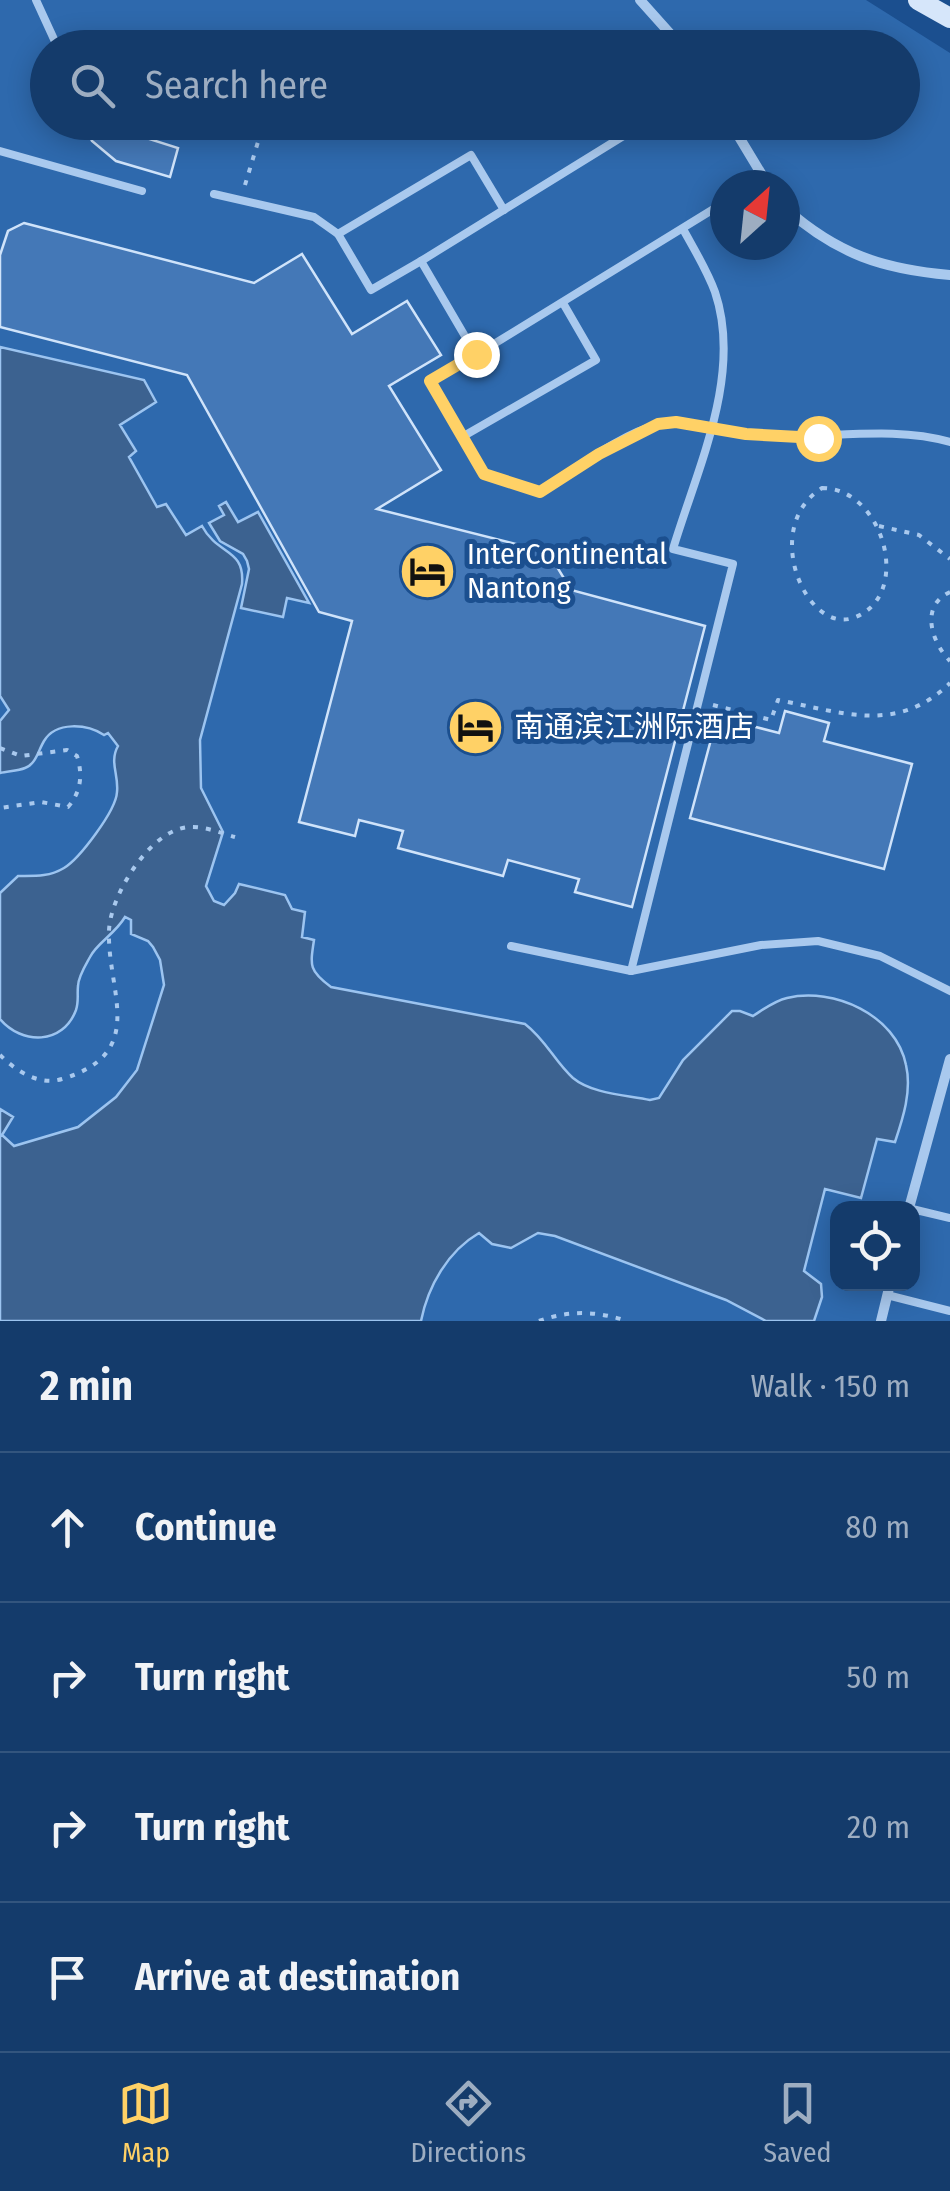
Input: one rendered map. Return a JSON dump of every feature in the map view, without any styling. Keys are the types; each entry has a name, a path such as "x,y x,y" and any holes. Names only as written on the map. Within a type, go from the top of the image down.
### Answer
{"main road":[{"path":"918,0 950,18"}],"street":[{"path":"640,0 668,30"},
{"path":"741,140 759,170"},
{"path":"800,220 852,254 907,271 950,275"},
{"path":"912,1201 950,1059"},
{"path":"881,1321 888,1291"}],"lane":[{"path":"36,0 50,30"},
{"path":"214,194 314,217 338,234 371,290 617,140"},
{"path":"0,151 142,191"},
{"path":"338,234 472,155 504,210"},
{"path":"710,212 430,381 484,474 540,492 599,454 658,424 676,422 794,438 886,435 950,442"},
{"path":"632,971 733,564 672,549 722,378 721,313 704,267 683,229"},
{"path":"421,261 476,354"},
{"path":"462,436 596,360 562,303"},
{"path":"511,946 632,971 761,944 818,941 880,956 950,992"},
{"path":"920,1210 950,1218"},
{"path":"895,1291 950,1311"}],"path":[{"path":"242,200 257,140"},
{"path":"877,526 886,554 886,571 877,597 867,609 848,620 822,612 799,582 791,529 808,496 822,488 849,494 864,506 877,526 919,536 950,559"},
{"path":"950,592 937,603 931,629 950,661"},
{"path":"699,702 771,720 778,700 863,716 889,716 912,711 950,683"},
{"path":"0,748 20,756 67,750 77,756 81,774 79,788 68,807 40,802 0,808"},
{"path":"0,1055 39,1080 57,1081 107,1052 120,1023 109,932 121,888 140,860 169,833 193,826 234,837"},
{"path":"540,1321 558,1314 586,1312 627,1321"}],"shaded area":[{"name":"南通滨江洲际酒店","path":"0,0 866,0 914,30 30,30 30,140 920,140 920,34 950,53 950,1321 0,1321"},
{"path":"0,347 144,380 156,402 120,425 136,451 129,457 157,507 166,504 186,535 202,526 239,564 242,584 200,740 201,788 223,832 206,886 214,901 224,905 239,884 285,895 292,909 305,912 302,937 314,940 313,967 331,987 525,1024 573,1078 610,1093 659,1098 683,1060 732,1011 753,1016 787,998 843,1001 876,1019 890,1032 906,1065 904,1114 895,1142 877,1139 861,1198 825,1189 804,1271 821,1284 822,1297 814,1321 766,1321 726,1300 555,1236 538,1233 511,1248 492,1244 479,1233 458,1249 441,1271 421,1321 0,1321 0,1109 13,1117 2,1135 14,1146 78,1127 116,1097 137,1070 164,985 160,960 153,947 131,934 131,920 125,917 86,964 78,983 76,1010 62,1030 30,1037 9,1028 0,1019 0,893 18,876 36,876 64,868 87,845 115,800 114,758 118,746 108,733 64,727 49,735 29,766 0,773 0,721 9,710 0,696"},
{"path":"226,502 238,522 258,512 309,603 287,598 283,617 241,608 247,561 243,554 220,541 209,523 224,515 219,506"}],"building":[{"path":"153,140 178,148 170,177 116,161 92,141"},
{"name":"InterContinental Nantong","path":"24,223 254,283 302,254 352,334 407,301 441,355 389,386 441,470 377,509 548,552 571,590 705,626 632,907 575,892 579,879 508,860 503,876 398,848 403,831 359,820 355,836 299,822 352,621 319,612 187,375 0,327 0,255 8,231"},
{"path":"785,711 829,723 824,741 912,764 884,869 690,818 717,717 779,733"}],"place":[{"name":"InterContinental Nantong","path":"428,571"},
{"name":"南通滨江洲际酒店","path":"475,727"}],"route":[{"path":"476,354 430,381 484,474 540,492 599,454 658,424 676,422 746,434 818,438"}]}
